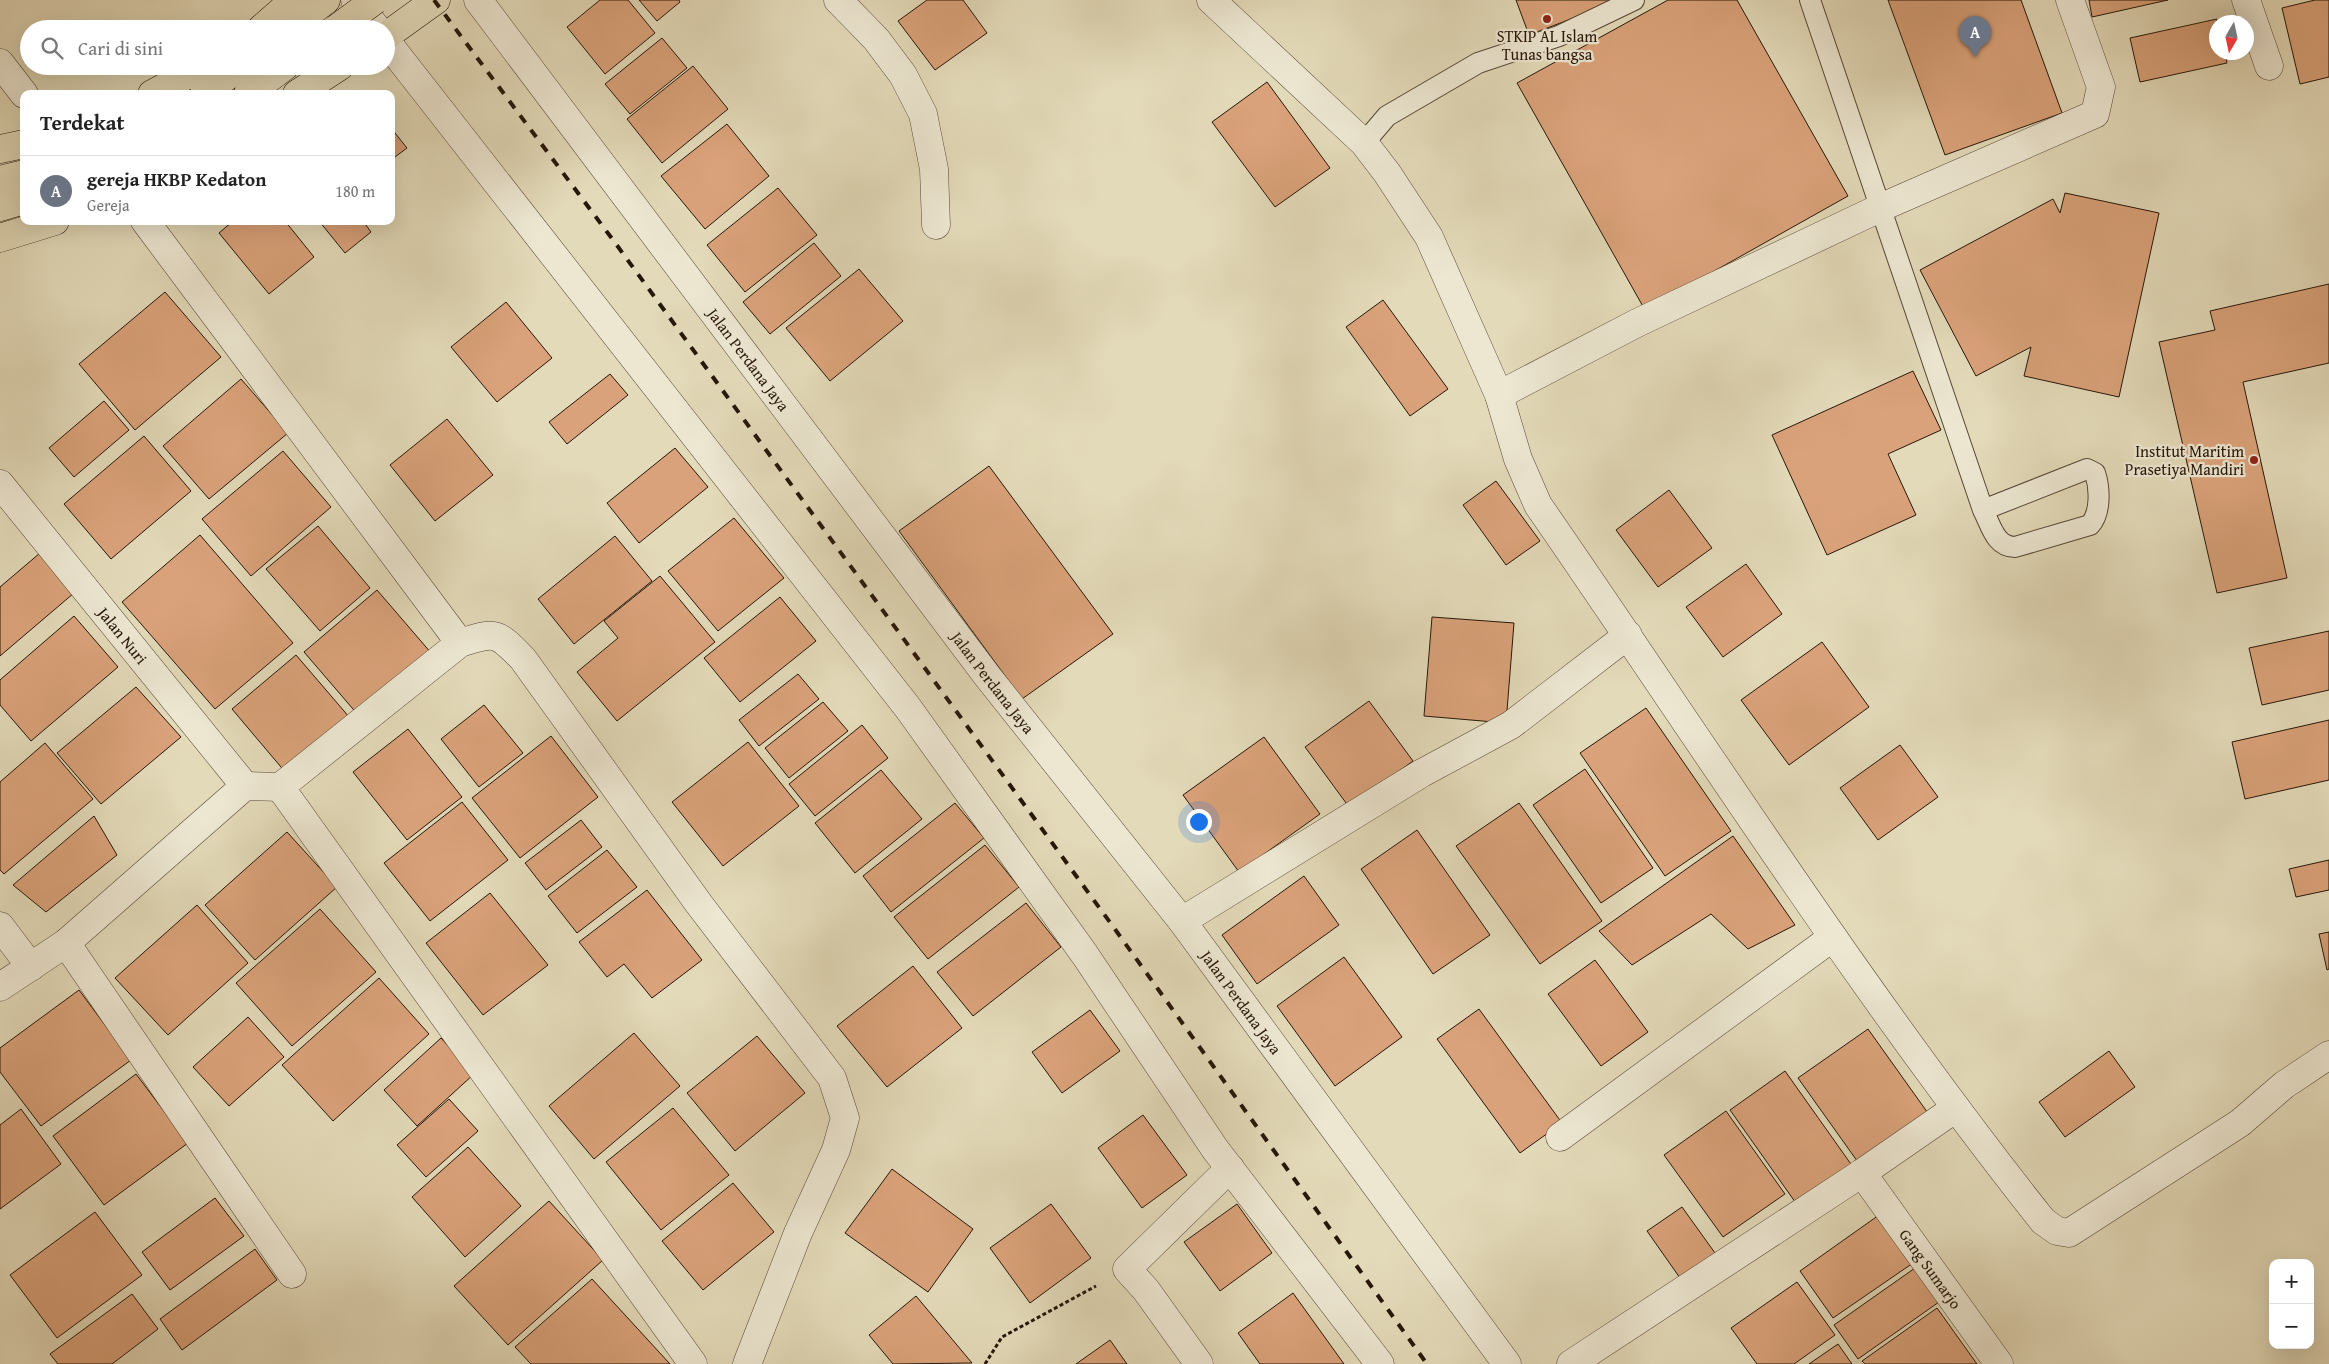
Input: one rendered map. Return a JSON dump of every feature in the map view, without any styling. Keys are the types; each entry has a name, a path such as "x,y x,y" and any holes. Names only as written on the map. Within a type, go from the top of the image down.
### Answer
{"main road":[{"path":"271,20 294,0"},
{"path":"300,20 326,0"},
{"path":"348,20 375,0"},
{"path":"395,30 436,0"},
{"path":"159,90 187,75"},
{"path":"209,90 228,75"},
{"path":"253,90 273,75"},
{"path":"302,90 326,75"},
{"path":"0,150 20,145"},
{"path":"0,180 20,175"},
{"path":"0,206 20,201"},
{"path":"0,238 42,225"}],"street":[{"path":"354,0 370,20"},
{"name":"Jalan Perdana Jaya","path":"478,0 988,677 1182,921 1507,1364"},
{"path":"838,0 876,39 903,76 923,114 934,169 936,225"},
{"path":"1211,0 1364,143 1386,173 1429,237 1499,395 1518,459 1538,505 1833,937 1956,1108 2043,1221 2057,1231 2070,1232 2240,1122 2284,1085 2329,1055"},
{"path":"1499,395 1637,323 1882,207 2095,114 2101,87 2070,0"},
{"path":"2246,0 2269,66"},
{"path":"395,52 908,708 1085,955 1209,1140 1380,1364"},
{"path":"0,63 21,90"},
{"path":"148,225 460,643"},
{"name":"Jalan Nuri","path":"0,484 245,786"},
{"path":"0,988 66,943 245,786 280,787 460,643 484,635 502,638 522,659 699,904 832,1078 845,1118 836,1150 798,1232 747,1364"},
{"path":"1182,921 1422,773 1511,726 1628,635"},
{"path":"280,787 693,1364"},
{"path":"0,926 31,967"},
{"path":"1560,1137 1833,937"},
{"path":"66,943 292,1274"},
{"path":"1571,1364 1862,1173 1956,1108"},
{"path":"1199,1364 1146,1290 1127,1269 1230,1168"},
{"name":"Gang Sumarjo","path":"1862,1173 1999,1364"}],"lane":[{"path":"1364,143 1386,116 1478,63 1558,36 1634,0"},
{"path":"1810,0 1984,510 2000,543 2007,547 2015,547 2090,524 2095,519 2097,511 2097,480 2095,473 2087,469 1984,510"}],"path":[{"path":"985,1364 1002,1338 1127,1269"}],"building":[{"path":"600,0 628,0 655,33 605,74 567,27"},
{"path":"639,0 679,0 680,2 657,21"},
{"path":"927,0 963,0 987,33 935,70 898,21"},
{"name":"STKIP AL Islam Tunas bangsa","path":"1516,0 1609,0 1610,4 1529,35"},
{"path":"1668,0 1737,0 1848,196 1645,310 1517,83"},
{"path":"1888,0 2021,0 2062,113 1945,155"},
{"path":"2089,0 2168,0 2092,17"},
{"path":"2315,0 2329,0 2329,77 2300,84 2282,8"},
{"path":"2209,21 2209,60 2226,60 2227,63 2140,82 2130,38"},
{"path":"662,38 687,68 630,114 605,84"},
{"path":"693,66 728,109 662,163 627,119"},
{"path":"1267,82 1330,168 1275,207 1212,122"},
{"path":"727,124 769,176 705,229 661,176"},
{"path":"395,133 407,148 395,157"},
{"path":"778,188 817,235 745,292 707,245"},
{"path":"2065,193 2159,213 2119,397 2024,376 2031,347 1976,376 1920,270 2053,199 2060,213"},
{"path":"228,225 288,225 314,257 269,294 219,233"},
{"path":"322,225 366,225 371,232 345,253"},
{"path":"814,243 841,276 770,334 743,302"},
{"path":"859,269 903,321 830,381 786,328"},
{"path":"2329,284 2329,363 2243,382 2287,578 2217,593 2159,342 2215,330 2210,311"},
{"path":"165,292 221,357 135,430 79,364"},
{"path":"1383,300 1448,389 1410,416 1346,327"},
{"path":"506,302 552,358 497,402 451,347"},
{"path":"1913,371 1941,430 1888,454 1916,515 1827,555 1772,435"},
{"path":"610,374 628,395 567,444 549,422"},
{"path":"241,379 288,433 209,499 163,446"},
{"path":"104,401 129,430 74,477 49,448"},
{"path":"447,419 493,475 435,521 390,465"},
{"path":"144,436 191,491 111,559 64,504"},
{"path":"675,448 708,487 639,543 607,503"},
{"path":"283,451 331,507 251,576 202,519"},
{"path":"989,466 1113,634 1022,699 899,531"},
{"path":"1496,481 1540,541 1506,565 1463,505"},
{"path":"1669,490 1712,548 1658,587 1616,530"},
{"path":"734,518 784,578 718,631 668,571"},
{"path":"318,526 370,588 320,631 266,569"},
{"path":"200,535 293,643 215,709 122,602"},
{"path":"615,536 652,581 574,644 538,599"},
{"path":"40,553 74,593 0,656 0,587"},
{"path":"1746,564 1782,614 1723,657 1686,607"},
{"path":"660,576 715,642 617,721 577,672 618,638 604,621"},
{"path":"377,590 432,654 359,716 304,652"},
{"path":"780,597 816,641 740,702 704,658"},
{"path":"74,616 118,667 31,741 0,705 0,680"},
{"path":"1432,617 1514,623 1506,723 1424,716"},
{"path":"2329,631 2329,690 2262,705 2249,648"},
{"path":"1822,642 1869,707 1789,765 1741,700"},
{"path":"296,655 350,718 286,773 232,709"},
{"path":"798,674 819,699 759,746 739,720"},
{"path":"136,687 181,737 101,804 57,753"},
{"path":"1369,701 1413,761 1349,807 1305,747"},
{"path":"823,702 848,731 789,778 765,748"},
{"path":"484,705 523,753 479,787 441,739"},
{"path":"1646,708 1731,831 1665,876 1580,753"},
{"path":"2329,720 2329,780 2245,799 2232,742"},
{"path":"862,725 888,758 815,816 789,784"},
{"path":"408,729 462,797 407,840 353,772"},
{"path":"551,736 598,797 520,858 472,798"},
{"path":"1264,737 1320,814 1239,872 1183,795"},
{"path":"748,742 799,806 723,866 672,802"},
{"path":"45,743 93,799 4,874 0,870 0,782"},
{"path":"1900,745 1938,797 1878,840 1840,788"},
{"path":"1585,769 1653,868 1601,903 1533,805"},
{"path":"881,770 922,819 855,873 815,823"},
{"path":"462,802 508,860 430,921 384,863"},
{"path":"955,803 984,838 891,912 863,876"},
{"path":"1519,803 1602,921 1540,964 1456,846"},
{"path":"94,816 117,855 46,912 13,885"},
{"path":"581,820 602,847 546,890 525,863"},
{"path":"1417,830 1490,935 1433,974 1361,869"},
{"path":"287,832 337,887 255,960 205,905"},
{"path":"1733,836 1795,925 1748,949 1711,914 1632,965 1599,931"},
{"path":"985,845 1019,887 928,959 894,917"},
{"path":"607,850 637,887 577,933 548,896"},
{"path":"2329,860 2329,890 2296,897 2289,869"},
{"path":"1304,876 1339,925 1257,984 1222,935"},
{"path":"647,890 702,960 652,998 624,964 607,977 579,942"},
{"path":"490,893 548,965 483,1015 426,943"},
{"path":"1026,903 1061,947 973,1016 937,972"},
{"path":"197,905 248,963 168,1035 115,978"},
{"path":"320,909 376,972 292,1046 236,983"},
{"path":"2329,932 2329,969 2327,970 2319,934"},
{"path":"1344,957 1402,1037 1335,1086 1277,1006"},
{"path":"1595,960 1648,1032 1601,1066 1548,994"},
{"path":"913,966 962,1028 887,1087 837,1026"},
{"path":"379,978 429,1034 333,1121 282,1065"},
{"path":"79,990 131,1060 41,1126 0,1072 0,1048"},
{"path":"1479,1009 1562,1123 1520,1153 1437,1039"},
{"path":"1090,1010 1120,1051 1062,1093 1032,1052"},
{"path":"248,1017 284,1057 229,1106 193,1067"},
{"path":"1868,1029 1930,1116 1860,1165 1798,1078"},
{"path":"634,1033 680,1086 594,1159 549,1106"},
{"path":"757,1036 805,1093 735,1151 687,1093"},
{"path":"441,1038 474,1074 417,1126 384,1090"},
{"path":"2109,1051 2135,1087 2065,1137 2039,1102"},
{"path":"1785,1071 1853,1167 1798,1206 1730,1110"},
{"path":"136,1074 188,1143 104,1205 53,1136"},
{"path":"449,1099 478,1131 426,1177 397,1145"},
{"path":"673,1108 729,1175 661,1230 606,1162"},
{"path":"21,1109 61,1164 0,1209 0,1125"},
{"path":"1726,1111 1785,1194 1723,1237 1664,1155"},
{"path":"1143,1115 1187,1175 1142,1208 1098,1148"},
{"path":"468,1147 521,1206 465,1257 412,1197"},
{"path":"892,1169 973,1229 928,1292 845,1233"},
{"path":"733,1183 774,1232 703,1290 662,1241"},
{"path":"215,1198 244,1236 170,1290 142,1252"},
{"path":"549,1201 603,1260 508,1345 454,1286"},
{"path":"1051,1204 1091,1258 1030,1303 990,1248"},
{"path":"1237,1204 1272,1253 1220,1291 1184,1242"},
{"path":"1682,1207 1715,1253 1680,1278 1647,1231"},
{"path":"95,1212 142,1275 57,1338 10,1275"},
{"path":"1879,1215 1913,1263 1833,1318 1800,1271"},
{"path":"255,1249 277,1280 182,1350 160,1319"},
{"path":"1915,1268 1939,1302 1858,1359 1834,1325"},
{"path":"592,1279 670,1364 531,1364 515,1347"},
{"path":"1797,1282 1835,1335 1794,1364 1757,1364 1731,1328"},
{"path":"1293,1293 1344,1364 1260,1364 1238,1333"},
{"path":"132,1294 158,1329 112,1364 58,1364 50,1354"},
{"path":"916,1296 972,1363 893,1364 869,1335"},
{"path":"1937,1308 1977,1364 1865,1364 1862,1361"},
{"path":"1110,1340 1127,1364 1076,1364"},
{"path":"1838,1344 1852,1364 1809,1364"}],"railway":[{"path":"434,0 616,244 1117,932 1427,1364"}],"place":[{"name":"STKIP AL Islam Tunas bangsa","path":"1547,19"},
{"name":"gereja HKBP Kedaton","path":"1975,57"},
{"name":"Institut Maritim Prasetiya Mandiri","path":"2254,460"}]}
